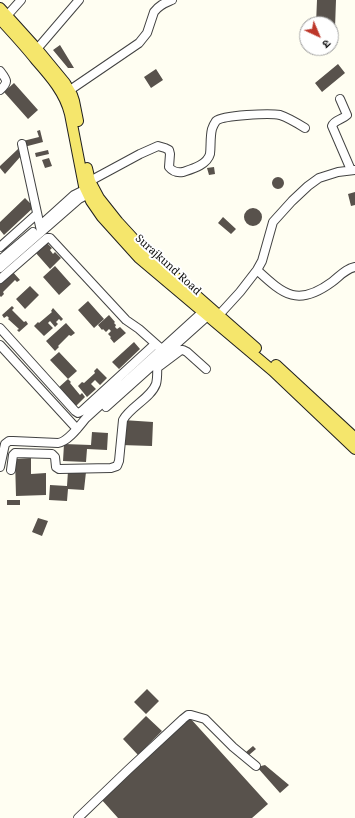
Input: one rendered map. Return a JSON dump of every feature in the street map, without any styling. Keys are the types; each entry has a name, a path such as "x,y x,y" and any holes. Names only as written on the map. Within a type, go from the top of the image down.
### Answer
{"main road":[{"name":"Surajkund Road","path":"2,16 37,49 70,90 76,107 90,188"},
{"name":"Surajkund Road","path":"2,16 63,95 69,108 90,188 140,246 355,449"},
{"name":"Surajkund Road","path":"211,312 295,382 355,438"}],"street":[{"path":"2,16 21,0"},
{"path":"37,49 79,0"},
{"path":"70,90 142,41 147,33 156,9 172,0"},
{"path":"0,71 6,79 4,86 0,90"},
{"path":"0,328 75,411 79,413 82,412 161,349 240,292 262,261 273,222 313,181 338,172 353,170 332,128 333,123 347,115 340,98"},
{"path":"1,257 79,199 90,188 140,154 158,146 169,150 169,167 174,172 180,172 204,163 210,154 211,134 214,124 223,118 231,116 273,114 286,118 305,128"},
{"path":"22,144 40,229"},
{"path":"0,247 36,214"},
{"path":"0,279 40,229"},
{"path":"0,268 47,238 50,238 126,320 139,329 161,349"},
{"path":"257,270 280,289 298,296 312,293 321,289 334,281 347,269 355,267"},
{"path":"11,470 12,455 15,453 52,454 55,456 56,467 59,469 111,468 117,466 119,462 123,420 126,414 153,389 156,382 157,365 161,349"},
{"path":"0,467 5,444 8,441 63,442 86,418 161,349"},
{"path":"1,350 78,427"},
{"path":"78,427 92,420 157,365 181,350 187,352 206,369"},
{"path":"78,818 188,715 194,715 205,719 233,747 256,766"}],"building":[{"path":"317,0 336,0 335,16 316,16"},
{"path":"60,45 74,68 68,68 53,50"},
{"path":"338,64 345,73 322,92 315,83"},
{"path":"156,69 163,80 151,88 144,77"},
{"path":"14,83 38,110 28,119 4,92"},
{"path":"40,130 43,142 24,147 23,141 39,137 37,131"},
{"path":"18,149 21,156 5,174 0,166"},
{"path":"48,150 49,154 36,157 35,153"},
{"path":"49,158 52,166 45,168 42,160"},
{"path":"214,167 215,174 209,175 207,168"},
{"path":"278,177 282,179 284,183 282,187 278,189 274,187 272,183 274,179"},
{"path":"355,192 355,205 351,206 348,194"},
{"path":"25,198 34,207 4,235 0,230 0,222"},
{"path":"253,208 259,211 262,217 259,223 253,226 247,223 244,217 247,211"},
{"path":"223,217 236,229 231,234 218,223"},
{"path":"46,242 52,248 50,250 53,254 55,252 61,258 50,269 35,252"},
{"path":"55,266 71,284 59,295 43,277"},
{"path":"11,270 20,280 17,282 15,280 3,292 4,294 1,297 0,281"},
{"path":"30,286 39,295 25,309 16,299"},
{"path":"88,301 104,319 94,328 78,310"},
{"path":"12,306 14,308 12,310 28,324 19,332 17,330 19,329 8,319 9,318 7,316 4,318 2,315"},
{"path":"53,308 63,319 61,321 59,319 56,322 58,324 55,327 50,321 48,323 53,328 44,336 34,326 52,312 51,311"},
{"path":"109,315 115,322 115,327 117,329 120,327 126,333 114,343 108,334 111,331 109,329 106,332 98,325"},
{"path":"66,323 75,333 71,336 69,335 55,351 46,341"},
{"path":"134,342 140,349 119,369 112,362"},
{"path":"59,352 77,371 68,379 50,360"},
{"path":"97,368 107,378 100,385 95,380 91,384 96,389 87,397 78,386 82,382 84,383 95,373 94,371"},
{"path":"68,379 80,395 82,393 85,397 75,407 58,388"},
{"path":"123,420 153,422 152,446 121,445"},
{"path":"92,432 108,433 107,450 87,449 86,462 63,461 64,444 91,445"},
{"path":"31,458 31,474 46,473 46,495 16,496 15,459"},
{"path":"68,471 86,472 84,490 68,489 67,501 49,500 50,485 67,486"},
{"path":"7,500 20,500 20,505 7,505"},
{"path":"38,518 48,521 42,536 32,532"},
{"path":"147,689 159,701 146,714 134,702"},
{"path":"146,716 162,731 138,755 123,739"},
{"path":"190,718 268,804 252,818 118,818 101,799"},
{"path":"253,746 256,749 249,755 246,752"},
{"path":"265,765 289,785 280,793 257,767"}]}
